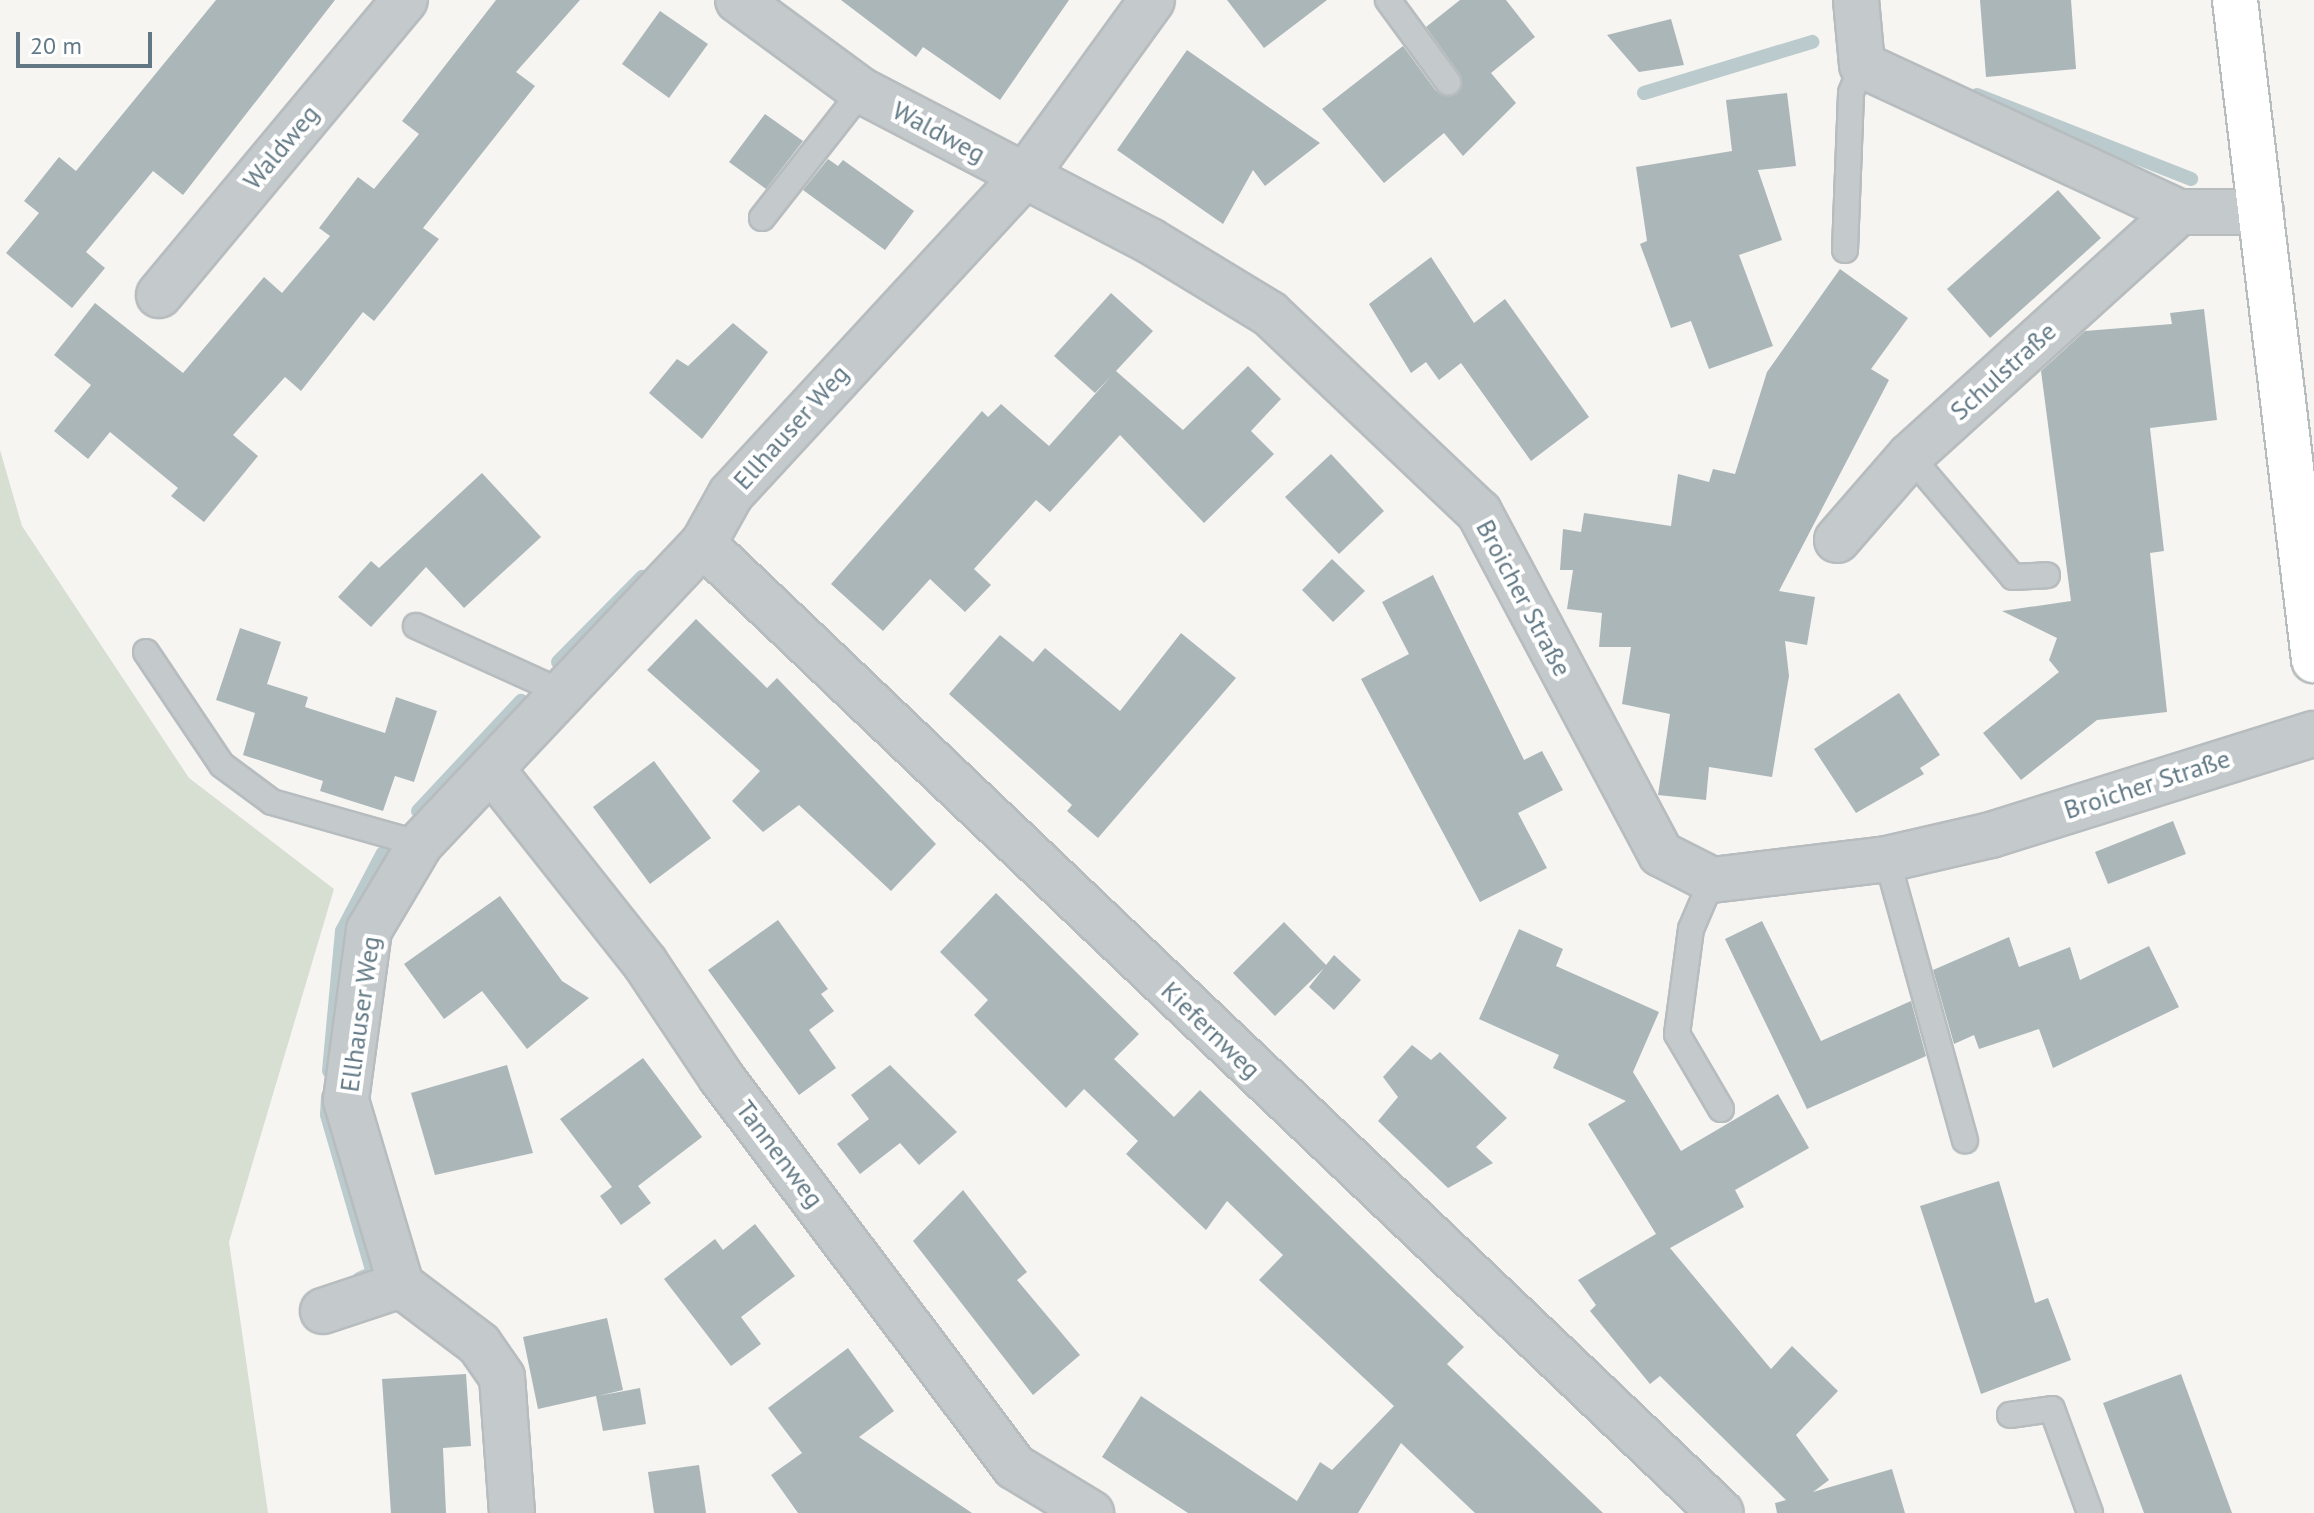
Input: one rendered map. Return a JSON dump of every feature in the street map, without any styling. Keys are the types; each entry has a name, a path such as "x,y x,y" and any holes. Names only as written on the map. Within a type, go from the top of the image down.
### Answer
{"main road":[{"path":"2235,0 2314,660"}],"street":[{"name":"Waldweg","path":"159,295 405,0"},
{"name":"Waldweg","path":"738,0 862,91 1024,177"},
{"name":"Ellhauser Weg","path":"401,1285 346,1100 369,930 420,844 703,544 731,494 1024,177 1152,0"},
{"path":"1856,0 1862,65 2179,212 2261,212"},
{"name":"Broicher Straße","path":"1024,177 1270,314 1479,512 1661,854 1712,880 1887,859 1991,835 2314,734"},
{"name":"Schulstraße","path":"1837,540 1910,456 2179,212"},
{"name":"Kiefernweg","path":"703,544 1721,1513"},
{"name":"Tannenweg","path":"492,770 645,963 721,1077 1015,1467 1091,1513"},
{"path":"323,1311 401,1285 479,1344 502,1377 512,1513"}],"lane":[{"path":"1388,0 1448,82"},
{"path":"1845,250 1851,93 1862,65"},
{"path":"762,218 862,91"},
{"path":"1910,456 2013,577 2047,575"},
{"path":"416,626 564,693"},
{"path":"146,652 222,765 272,802 420,844"},
{"path":"1887,859 1965,1140"},
{"path":"1712,880 1691,929 1677,1034 1721,1109"},
{"path":"2010,1415 2052,1409 2090,1513"}],"shaded area":[{"path":"0,450 22,526 189,778 334,889 229,1242 268,1513 0,1513"}],"building":[{"path":"216,0 335,0 183,195 153,171 86,252 105,268 72,308 6,253 39,213 24,201 59,157 76,171"},
{"path":"496,0 580,0 516,72 535,86 423,228 439,239 387,305 374,321 363,312 301,391 285,377 233,435 258,456 204,522 171,496 178,488 110,432 88,459 54,431 91,385 54,355 95,303 183,373 264,277 282,293 330,236 319,228 358,177 374,189 419,134 402,121"},
{"path":"841,0 1069,0 1000,100 923,47 916,57"},
{"path":"1227,0 1327,0 1264,48"},
{"path":"1460,0 1506,0 1535,37 1491,73 1516,103 1463,156 1444,133 1384,183 1322,109 1403,46 1436,91 1457,94 1460,74 1426,27"},
{"path":"1980,0 2071,0 2076,69 1986,77"},
{"path":"660,11 708,44 669,98 622,64"},
{"path":"1671,19 1684,65 1639,72 1607,35"},
{"path":"1187,50 1320,143 1265,186 1253,170 1223,224 1117,150"},
{"path":"1787,93 1796,166 1758,170 1782,240 1739,255 1773,346 1709,369 1691,321 1671,328 1640,244 1647,241 1636,167 1732,151 1726,100"},
{"path":"765,114 803,141 766,189 729,162"},
{"path":"828,159 838,166 843,160 914,211 885,250 803,190"},
{"path":"2058,190 2101,238 1990,338 1947,289"},
{"path":"1431,257 1474,323 1505,299 1589,417 1531,461 1461,363 1439,380 1426,362 1411,373 1369,304"},
{"path":"1840,269 1908,318 1871,369 1889,380 1779,591 1815,597 1807,645 1785,641 1789,676 1772,777 1709,767 1706,800 1658,795 1670,714 1622,704 1631,647 1599,647 1602,613 1567,609 1573,570 1560,570 1563,529 1581,532 1584,513 1671,526 1678,474 1709,482 1713,469 1735,474 1767,372"},
{"path":"1111,293 1153,331 1116,371 1183,430 1248,366 1281,399 1251,431 1274,454 1204,523 1120,435 1050,512 1036,500 974,569 991,585 965,612 930,579 883,631 831,584 982,411 988,417 1001,404 1049,446 1112,375 1095,393 1054,356"},
{"path":"2204,309 2217,420 2150,428 2164,551 2150,553 2167,712 2097,720 2021,780 1983,733 2059,672 2049,660 2057,638 2002,611 2071,601 2041,371 2085,331 2172,324 2170,313"},
{"path":"733,323 768,352 702,439 649,393 677,359 688,366"},
{"path":"1331,454 1384,511 1339,554 1285,497"},
{"path":"482,473 541,537 464,608 426,567 371,627 338,597 371,561 379,568"},
{"path":"1332,559 1365,591 1333,622 1302,590"},
{"path":"1433,575 1524,760 1542,751 1563,790 1518,813 1547,868 1480,902 1361,679 1409,654 1382,602"},
{"path":"696,619 767,688 777,678 936,844 891,891 799,805 763,832 732,801 760,771 647,670"},
{"path":"240,628 281,642 267,684 308,697 305,707 385,733 396,697 437,711 414,782 395,776 383,811 320,791 323,781 243,755 255,713 216,700"},
{"path":"1181,633 1236,678 1098,838 1067,811 1072,805 949,694 1000,635 1033,662 1045,648 1120,711"},
{"path":"1899,693 1940,755 1920,768 1924,774 1856,813 1814,749"},
{"path":"654,761 711,838 650,884 593,807"},
{"path":"2173,821 2186,854 2108,884 2095,852"},
{"path":"996,893 1139,1034 1114,1059 1174,1117 1200,1090 1464,1347 1447,1364 1603,1513 1475,1513 1401,1443 1358,1513 1188,1513 1102,1457 1141,1396 1297,1501 1320,1462 1332,1470 1394,1406 1259,1280 1283,1255 1227,1201 1206,1230 1126,1154 1138,1141 1084,1089 1066,1108 974,1015 988,1000 940,952"},
{"path":"500,896 562,981 589,998 527,1049 482,991 444,1019 404,964"},
{"path":"778,920 828,989 821,994 834,1011 809,1030 836,1068 799,1095 708,970"},
{"path":"1762,921 1821,1041 1911,1001 1926,1056 1807,1109 1725,939"},
{"path":"1284,922 1326,965 1334,955 1361,980 1334,1010 1309,987 1324,968 1275,1016 1233,973"},
{"path":"1519,929 1563,949 1556,966 1659,1012 1633,1072 1681,1151 1778,1094 1809,1148 1735,1190 1744,1207 1670,1248 1771,1369 1792,1346 1838,1391 1796,1435 1829,1480 1813,1492 1892,1469 1905,1513 1777,1513 1775,1503 1786,1500 1660,1376 1650,1384 1590,1311 1596,1305 1578,1280 1656,1234 1588,1124 1626,1101 1553,1068 1559,1055 1479,1019"},
{"path":"2009,937 2019,967 2070,947 2080,980 2149,946 2179,1007 2053,1068 2039,1029 1979,1049 1974,1035 1954,1044 1933,970"},
{"path":"1412,1045 1431,1060 1440,1052 1507,1118 1476,1147 1493,1163 1448,1188 1378,1121 1398,1097 1383,1077"},
{"path":"643,1058 702,1137 638,1186 651,1203 621,1225 600,1196 612,1187 560,1119"},
{"path":"507,1065 533,1153 435,1175 411,1093"},
{"path":"890,1065 957,1132 919,1165 900,1143 860,1174 837,1144 869,1119 851,1095"},
{"path":"1999,1181 2035,1303 2048,1298 2071,1360 1981,1394 1920,1206"},
{"path":"963,1190 1027,1272 1017,1280 1080,1355 1033,1395 913,1241"},
{"path":"755,1224 795,1276 741,1317 761,1344 731,1366 664,1279 715,1239 723,1250"},
{"path":"607,1318 623,1390 598,1396 640,1388 646,1424 603,1431 596,1396 538,1409 523,1337"},
{"path":"848,1348 894,1411 859,1437 972,1513 798,1513 771,1475 802,1453 768,1408"},
{"path":"466,1374 471,1446 443,1448 446,1513 391,1513 382,1379"},
{"path":"2181,1374 2232,1513 2144,1513 2103,1403"},
{"path":"699,1465 706,1513 654,1513 648,1472"}],"waterway":[{"path":"1644,93 1812,42"},
{"path":"1977,95 2191,179"},
{"path":"558,662 642,577"},
{"path":"418,811 521,701"},
{"path":"329,1071 342,931 383,853"},
{"path":"328,1096 327,1115 373,1273 359,1279"}]}
